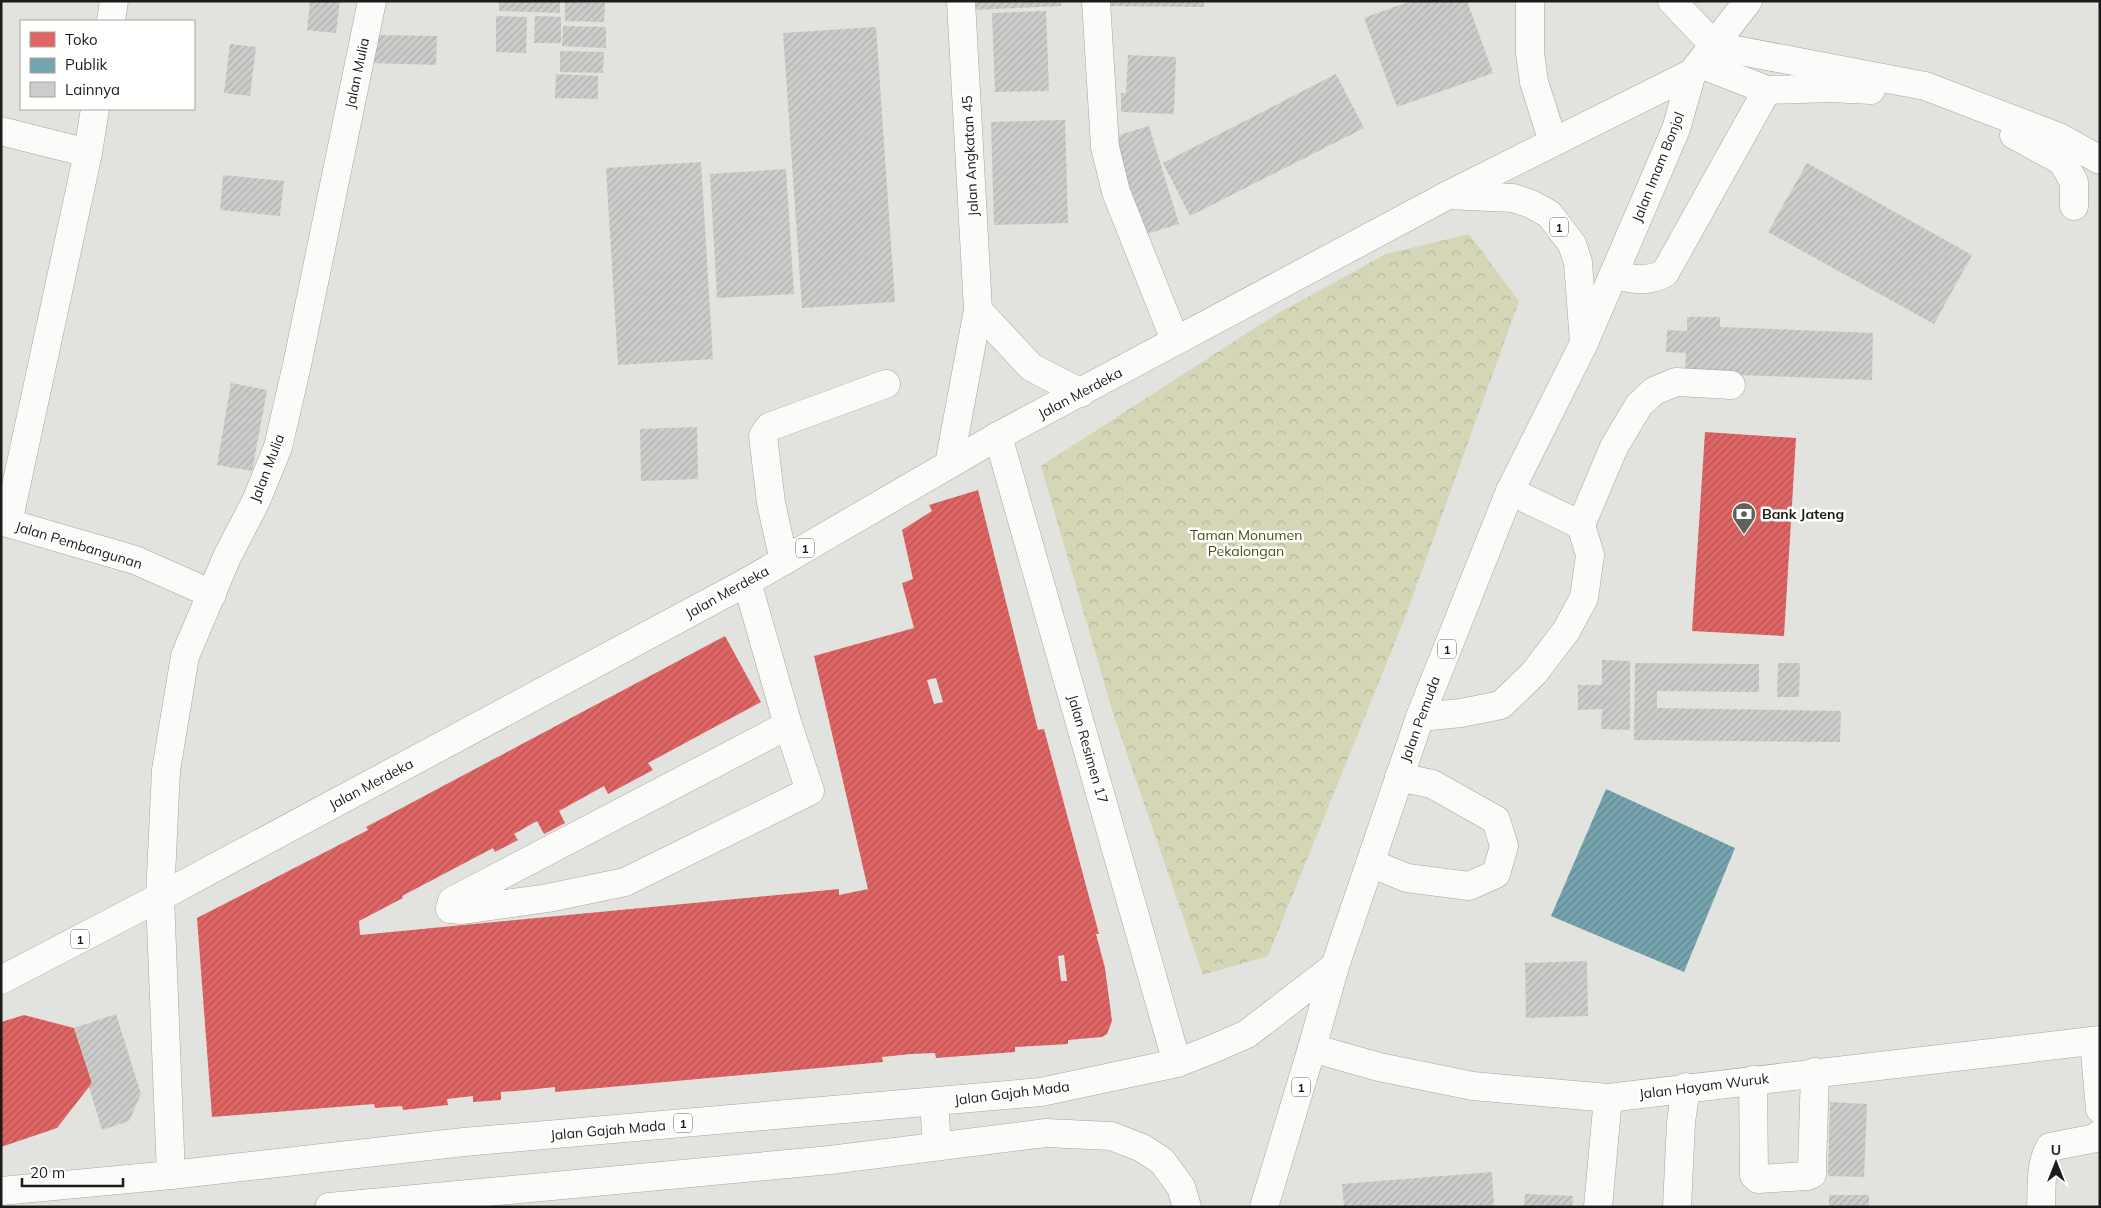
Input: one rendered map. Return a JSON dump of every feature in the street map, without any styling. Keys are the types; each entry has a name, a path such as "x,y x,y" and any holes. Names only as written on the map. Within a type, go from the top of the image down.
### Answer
{"main road":[{"path":"111,20 114,1"},
{"name":"Jalan Mulia","path":"171,1175 160,897 166,770 185,656 227,557 256,501 278,447 297,365 372,1"},
{"name":"Jalan Angkatan 45","path":"949,464 978,310 961,1"},
{"path":"1096,1 1105,147 1116,192 1176,340"},
{"path":"1530,1 1530,53 1534,82 1553,142"},
{"path":"1672,1 1702,61 1767,90 1831,88 1877,90 1977,116 2062,161 2074,182 2074,206"},
{"name":"Jalan Imam Bonjol","path":"1584,343 1676,129 1702,61 1748,1"},
{"path":"1702,61 1925,86 2059,137 2100,160"},
{"name":"Jalan Merdeka","path":"1,980 160,897 748,582 998,436 1702,61"},
{"path":"1614,275 1635,280 1653,280 1665,274 1767,90"},
{"path":"5,522 88,153 95,110"},
{"path":"1,130 88,153"},
{"name":"1","path":"1448,195 1514,198 1531,204 1549,214 1572,244 1578,262 1584,343"},
{"path":"978,310 1031,367 1081,392"},
{"name":"Jalan Pemuda","path":"1335,966 1420,717 1510,492 1584,343"},
{"path":"1420,717 1461,713 1501,705 1534,673 1566,631 1584,598 1590,555 1581,525 1614,447 1639,405 1654,391 1676,382 1731,385"},
{"path":"784,561 771,503 763,436 769,427 886,384"},
{"name":"Jalan Resimen 17","path":"998,436 1177,1063"},
{"path":"1510,492 1581,525"},
{"name":"Jalan Pembangunan","path":"5,522 135,560 212,594"},
{"path":"748,582 788,725 810,791 625,882 548,898 462,910 450,908 452,901 788,725"},
{"path":"1370,863 1407,878 1469,886 1496,874 1504,846 1496,820 1432,784 1399,777"},
{"name":"1","path":"1264,1207 1335,966"},
{"name":"Jalan Gajah Mada","path":"1,1191 171,1175 464,1142 1041,1092 1177,1063 1247,1034 1335,966"},
{"path":"2097,1041 2100,1109"},
{"name":"Jalan Hayam Wuruk","path":"1312,1048 1379,1067 1473,1086 1608,1098 1815,1072 2097,1041"},
{"path":"1753,1080 1754,1175 1758,1179 1807,1176 1812,1174 1815,1072"},
{"path":"1677,1207 1681,1122 1686,1088"},
{"path":"1598,1207 1608,1098"},
{"path":"934,1102 938,1146"},
{"path":"329,1207 830,1160 1046,1133 1111,1136 1142,1148 1162,1161 1181,1187 1187,1207"},
{"path":"2041,1207 2046,1153 2050,1147 2096,1138 2100,1134"}],"green space":[{"name":"Taman Monumen Pekalongan","path":"1469,234 1519,301 1406,615 1268,956 1203,975 1113,713 1041,466 1275,315 1386,254"}],"building: Toko":[{"name":"Bank Jateng","path":"1705,432 1796,438 1784,636 1692,631"},
{"path":"978,490 1038,730 1044,729 1099,934 1096,934 1105,968 1112,1021 1107,1034 1102,1037 1068,1040 1068,1044 1015,1047 1015,1052 936,1058 935,1053 911,1054 882,1057 883,1062 830,1067 555,1092 555,1087 501,1092 501,1100 473,1102 473,1096 447,1099 448,1105 403,1110 402,1106 375,1108 374,1104 212,1117 197,918 368,830 366,827 725,636 761,702 648,763 653,770 608,794 604,786 559,811 565,823 544,834 537,821 514,834 518,840 495,852 493,848 402,896 403,898 359,921 360,935 839,889 839,895 868,889 814,656 914,628 902,583 913,579 902,530 932,511 929,505","holes":["936,678 943,702 934,704 927,680","1064,955 1067,981 1061,981 1058,956"]},
{"path":"24,1015 74,1028 92,1083 57,1128 1,1147 1,1022"}],"building: Publik":[{"path":"1606,789 1735,848 1684,972 1551,916"}],"building: Lainnya":[{"path":"310,1 340,1 336,33 307,30"},
{"path":"499,1 560,1 560,13 499,11"},
{"path":"973,1 1061,1 1061,6 974,10"},
{"path":"1099,1 1204,1 1204,7 1099,6"},
{"path":"1411,1 1467,1 1493,73 1397,107 1364,18"},
{"path":"565,2 605,3 604,22 565,21"},
{"path":"1046,11 1049,91 995,92 992,13"},
{"path":"496,16 527,17 526,53 496,52"},
{"path":"535,16 561,17 561,43 534,43"},
{"path":"563,26 606,27 606,48 562,46"},
{"path":"876,27 895,302 802,308 783,33"},
{"path":"373,35 437,36 436,65 372,63"},
{"path":"230,44 256,47 250,96 224,93"},
{"path":"560,51 604,52 603,73 560,72"},
{"path":"1128,55 1176,57 1174,114 1121,112 1121,93 1126,93"},
{"path":"556,74 598,76 598,99 555,98"},
{"path":"1336,74 1364,128 1190,216 1163,163"},
{"path":"1065,120 1068,223 994,225 991,122"},
{"path":"1149,126 1179,224 1136,237 1106,139"},
{"path":"701,162 713,359 618,365 606,168"},
{"path":"1807,163 1972,255 1934,324 1768,232"},
{"path":"786,169 794,294 717,298 710,174"},
{"path":"223,175 284,181 280,216 220,210"},
{"path":"1687,317 1720,317 1720,327 1873,333 1872,380 1685,373 1686,353 1666,352 1667,330 1687,331"},
{"path":"231,383 267,390 252,471 217,465"},
{"path":"697,427 698,479 641,481 640,429"},
{"path":"1602,660 1630,661 1630,730 1601,729 1602,709 1578,710 1578,685 1602,685"},
{"path":"1635,663 1759,664 1759,692 1657,691 1657,708 1841,711 1840,742 1634,740"},
{"path":"1778,663 1800,663 1799,697 1777,697"},
{"path":"1587,961 1588,1016 1526,1018 1525,963"},
{"path":"116,1014 141,1094 129,1121 102,1130 89,1087 92,1083 74,1028"},
{"path":"1830,1102 1867,1104 1864,1177 1828,1176"},
{"path":"1492,1172 1494,1207 1344,1207 1342,1184"},
{"path":"1525,1194 1573,1196 1572,1207 1524,1207"},
{"path":"1829,1195 1869,1195 1869,1207 1829,1207"}],"place":[{"name":"Bank Jateng","path":"1744,535"}]}
